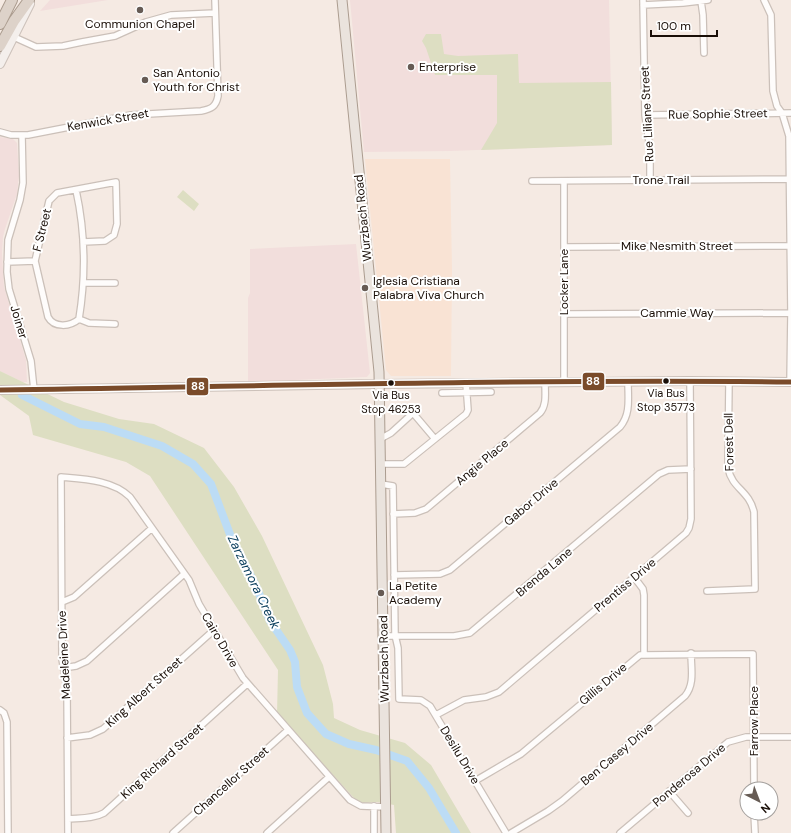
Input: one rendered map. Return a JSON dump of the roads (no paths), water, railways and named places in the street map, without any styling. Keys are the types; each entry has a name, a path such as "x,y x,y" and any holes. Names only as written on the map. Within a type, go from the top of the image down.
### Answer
{"highway":[{"path":"0,24 12,0"},
{"path":"0,46 14,21 29,0"}],"main road":[{"path":"0,64 33,0"},
{"name":"Wurzbach Road","path":"342,0 379,384 386,833"},
{"path":"0,390 466,383 690,381 790,382"}],"street":[{"path":"14,37 36,47 63,46 115,36 146,22 171,15 215,13 215,0"},
{"path":"643,3 708,0"},
{"path":"764,0 771,15 773,91 777,106 782,113 789,136 791,313 790,382"},
{"path":"701,1 704,53"},
{"name":"Rue Liliane Street","path":"643,3 645,115 650,149 650,180"},
{"name":"Kenwick Street","path":"0,132 22,135 131,114 209,110 215,106 218,96 215,13"},
{"name":"Rue Sophie Street","path":"645,115 791,113"},
{"name":"Joiner","path":"22,135 22,192 9,232 7,262 9,289 31,361 34,390"},
{"name":"Trone Trail","path":"532,181 789,179"},
{"name":"Locker Lane","path":"564,181 564,383"},
{"name":"F Street","path":"79,318 70,324 58,325 50,322 48,317 35,261 49,201 57,193 116,182 117,224 114,235 105,241 83,242"},
{"path":"76,190 82,216 83,242 83,283 79,318 89,323 115,324"},
{"name":"Mike Nesmith Street","path":"564,247 790,246"},
{"path":"7,262 35,261"},
{"path":"83,283 115,283"},
{"name":"Cammie Way","path":"564,314 791,313"},
{"name":"Prentiss Drive","path":"436,715 464,700 486,697 499,692 686,533 691,519 690,381"},
{"name":"Forest Dell","path":"707,591 755,589 754,512 747,495 733,483 729,476 728,468 729,381"},
{"name":"Gabor Drive","path":"394,575 440,574 450,570 620,427 628,415 628,382"},
{"path":"381,464 404,464 466,414 468,410 466,383"},
{"name":"Angie Place","path":"393,514 415,513 426,509 540,413 543,410 545,402 545,383"},
{"path":"442,393 491,392"},
{"path":"380,439 391,433 413,413 435,439"},
{"name":"Brenda Lane","path":"383,636 454,636 470,634 659,474 668,470 691,469"},
{"name":"Cairo Drive","path":"61,477 77,478 111,485 130,497 192,586 199,604 243,678 350,800 361,806 386,807"},
{"name":"Madeleine Drive","path":"61,477 63,668 67,689 68,833"},
{"name":"Wurzbach Road","path":"381,484 393,486 395,636 398,648 399,699"},
{"path":"62,602 74,597 152,528"},
{"path":"63,668 76,666 90,658 184,574"},
{"path":"634,577 643,589 644,595 644,654 691,653"},
{"name":"King Albert Street","path":"67,738 90,735 103,729 214,630"},
{"name":"Farrow Place","path":"691,653 753,654 754,781"},
{"name":"Ben Casey Drive","path":"510,833 562,801 685,696 692,681 691,653"},
{"name":"Gillis Drive","path":"476,781 521,754 635,658 644,654"},
{"name":"King Richard Street","path":"68,819 90,818 104,813 248,684"},
{"name":"Desilu Drive","path":"399,699 421,700 430,706 506,833"},
{"path":"1,710 7,722 8,833"},
{"name":"Chancellor Street","path":"173,833 288,730"},
{"name":"Ponderosa Drive","path":"620,833 723,745 740,738 791,737"},
{"path":"267,833 329,777"},
{"path":"669,791 688,813"},
{"path":"374,806 374,833"},
{"path":"754,821 755,833"}],"waterway":[{"name":"Zarzamora Creek","path":"22,395 80,424 104,427 162,446 193,464 211,484 231,537 256,586 270,621 290,650 295,662 297,687 307,713 326,734 349,744 376,750 407,761 429,788 456,833"}],"place":[{"name":"Communion Chapel","path":"140,10"},
{"name":"Enterprise","path":"411,67"},
{"name":"San Antonio Youth for Christ","path":"145,80"},
{"name":"Iglesia Cristiana Palabra Viva Church","path":"365,288"},
{"name":"Via Bus Stop 35773","path":"666,381"},
{"name":"Via Bus Stop 46253","path":"391,383"},
{"name":"La Petite Academy","path":"381,593"}]}
